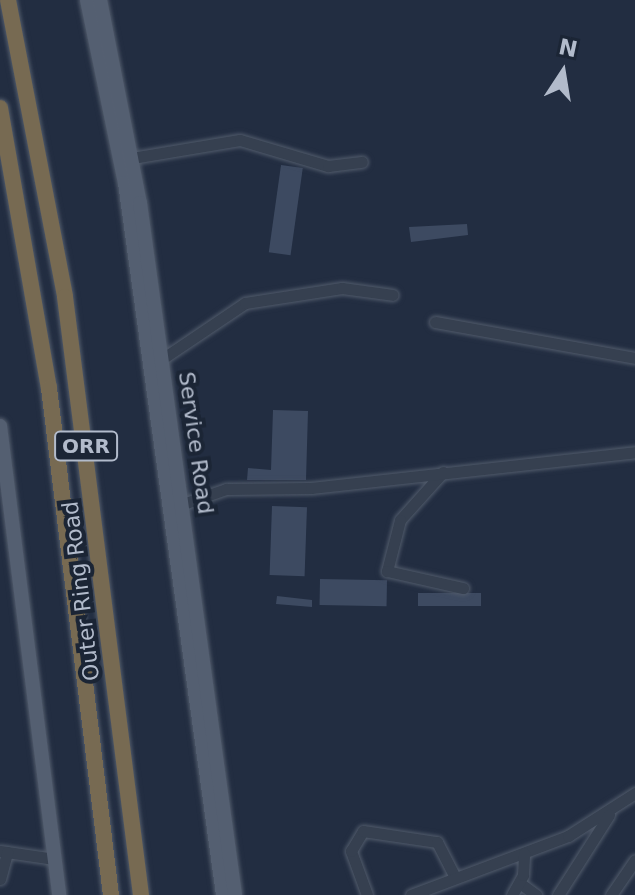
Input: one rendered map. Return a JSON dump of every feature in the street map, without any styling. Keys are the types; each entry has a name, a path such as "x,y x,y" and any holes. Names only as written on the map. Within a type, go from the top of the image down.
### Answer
{"highway":[{"name":"Outer Ring Road","path":"8,0 65,297 141,895"},
{"name":"Outer Ring Road","path":"0,108 49,388 111,895"}],"main road":[{"path":"87,0 125,183 223,895"},
{"name":"Service Road","path":"100,0 132,158 183,504 235,895"},
{"path":"0,426 59,895"}],"street":[{"path":"132,158 240,140 328,166 362,162"},
{"path":"162,359 245,303 342,288 393,295"},
{"path":"435,322 635,358"},
{"path":"183,504 226,489 311,488 635,452"},
{"path":"443,472 400,520 387,571 463,588"},
{"path":"411,895 454,876 524,853 609,815 635,793"},
{"path":"558,895 609,815"},
{"path":"367,895 351,851 363,831 437,842 454,876"},
{"path":"0,879 4,851 54,859"},
{"path":"512,895 521,884 524,853"},
{"path":"611,895 635,860"},
{"path":"521,884 536,895"}],"building":[{"path":"281,165 303,168 291,255 269,252"},
{"path":"467,224 468,235 411,242 409,227"},
{"path":"273,410 308,411 306,480 247,480 248,468 271,470"},
{"path":"272,506 307,507 305,576 270,575"},
{"path":"320,579 387,580 387,606 320,605"},
{"path":"418,593 481,593 481,606 418,606"},
{"path":"277,596 312,600 312,607 276,604"}]}
